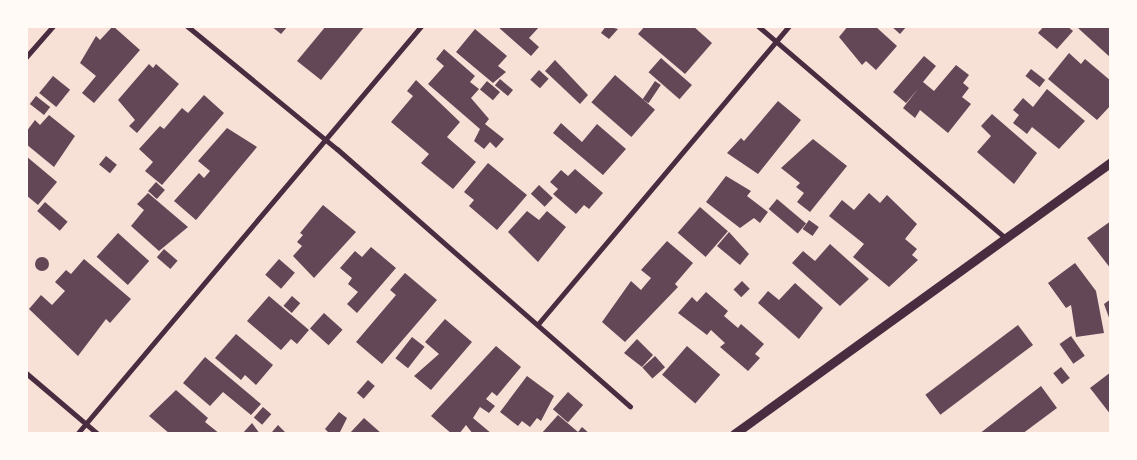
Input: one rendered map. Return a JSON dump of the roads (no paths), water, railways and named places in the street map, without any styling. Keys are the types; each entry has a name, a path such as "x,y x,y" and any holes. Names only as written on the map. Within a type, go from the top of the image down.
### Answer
{"street":[{"path":"26,58 53,26"},
{"path":"187,26 538,324 630,406"},
{"path":"77,434 421,26"},
{"path":"758,26 1005,238"},
{"path":"538,324 789,26"},
{"path":"734,434 1111,162"},
{"path":"26,373 98,434"}]}
